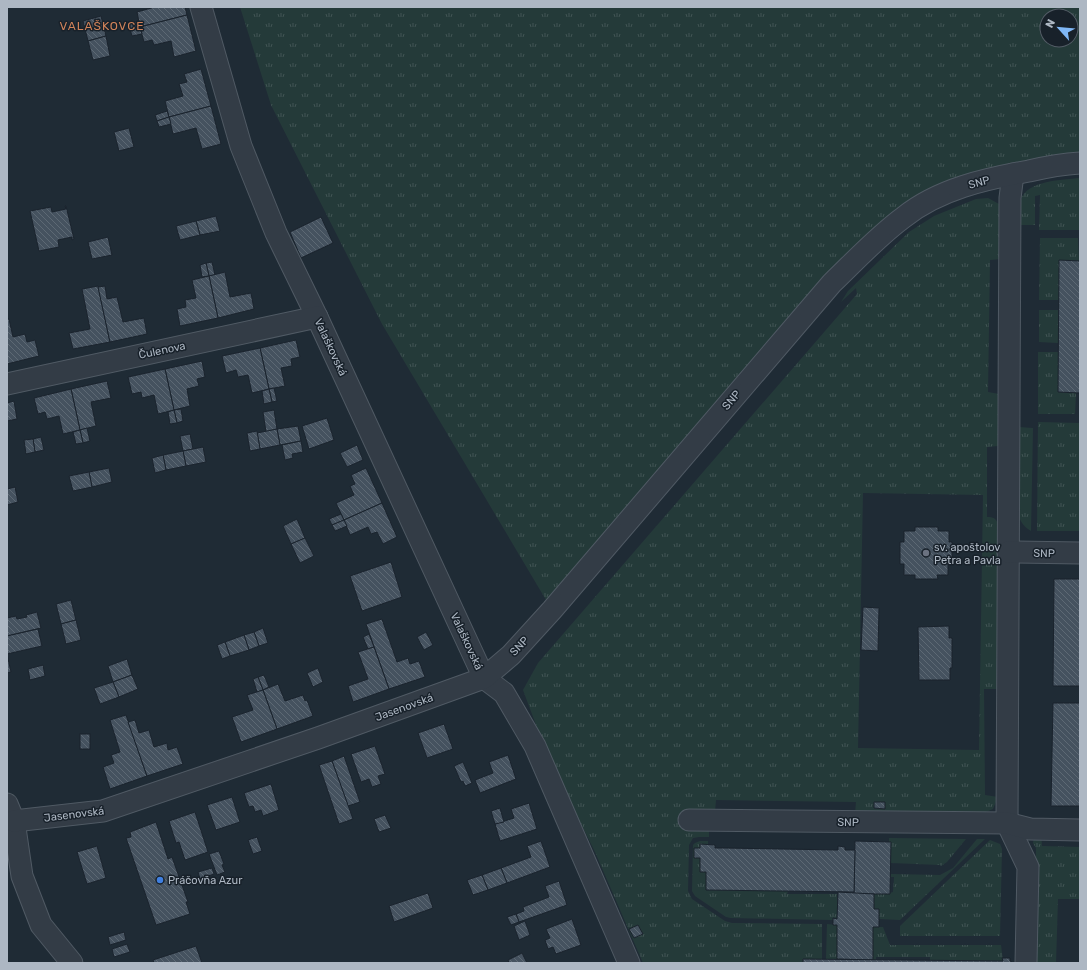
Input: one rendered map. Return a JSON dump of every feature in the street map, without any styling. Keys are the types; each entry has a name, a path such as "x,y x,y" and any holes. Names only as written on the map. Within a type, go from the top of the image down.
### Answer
{"street":[{"name":"Valaškovská","path":"201,7 241,146 276,233 317,317 484,678"},
{"name":"SNP","path":"484,678 511,655 547,616 832,283 882,235 905,216 953,189 1013,174 1065,164 1080,163"},
{"path":"1013,174 1010,198 1007,823 1028,867 1026,963"},
{"name":"Čulenova","path":"7,384 317,317"},
{"name":"SNP","path":"1008,552 1080,554"},
{"path":"484,678 504,693 535,746 629,963"},
{"name":"Jasenovská","path":"72,963 41,925 22,876 11,812 103,811 318,738 484,678"},
{"name":"SNP","path":"689,820 1007,823 1030,829 1080,830"}],"green space":[{"path":"240,7 1080,7 1080,163 1065,164 905,216 552,610 382,324 271,105"},
{"path":"1080,178 1080,230 1039,230 1040,195 1035,196 1035,225 1020,225 1021,200 1024,193 1030,188 1046,182"},
{"path":"988,198 999,204 1003,209 1001,259 990,260 988,392 999,394 1001,441 998,446 987,447 987,517 994,518 998,524 998,689 984,689 985,795 998,797 993,809 979,815 855,814 856,802 716,800 715,811 682,816 682,828 709,829 709,837 693,838 689,845 688,891 692,899 725,921 732,923 822,924 822,959 803,959 803,963 643,963 595,852 548,757 523,690 538,663 857,294 856,288 841,302 848,291 909,232 934,216 976,199","holes":["863,493 983,495 979,750 858,748"]},
{"path":"1040,238 1078,238 1079,261 1059,261 1059,300 1039,300"},
{"path":"1039,310 1058,310 1058,343 1039,342"},
{"path":"1038,352 1058,352 1058,392 1076,393 1075,414 1038,414"},
{"path":"1038,422 1080,423 1080,531 1037,531"},
{"path":"1018,427 1033,428 1031,531 1025,527 1017,511"},
{"path":"1041,833 1042,846 1080,847 1080,899 1058,899 1056,963 1035,963 1036,848 1033,843 1034,836"},
{"path":"889,838 966,839 947,862 941,866 891,863 891,842 889,842"},
{"path":"977,839 985,839 900,920 879,919 874,909 874,894 890,894 893,892 894,877 890,877 891,874 940,875 953,868"},
{"path":"990,840 1000,844 1002,849 1000,936 900,936 900,926"},
{"path":"700,841 708,841 708,845 700,848 694,848 694,858 700,858 700,872 706,872 788,891 787,894 837,894 837,919 726,917 695,896 692,891 693,845"},
{"path":"827,924 837,925 837,959 826,959"},
{"path":"873,927 883,927 890,945 1001,945 1003,961 930,960 930,957 876,957 876,960 873,960"}],"building":[{"path":"155,7 185,7 187,15 140,27 137,12"},
{"path":"187,15 196,51 174,57 171,41 154,45 152,40 144,42 140,27"},
{"path":"101,16 106,36 88,41 83,21"},
{"path":"139,21 140,27 130,29 128,23"},
{"path":"140,27 142,34 132,36 130,29"},
{"path":"106,36 110,56 93,60 88,41"},
{"path":"201,69 211,106 169,117 165,101 183,96 179,84 187,82 184,74"},
{"path":"211,106 221,144 202,149 196,128 173,134 169,117"},
{"path":"167,111 169,117 157,121 155,115"},
{"path":"169,117 171,124 159,127 157,121"},
{"path":"129,128 134,147 119,151 114,132"},
{"path":"66,206 74,239 72,240 72,237 58,240 59,247 39,251 30,211 51,207 52,212 66,209"},
{"path":"216,216 220,231 200,235 196,221"},
{"path":"321,217 333,243 301,258 290,232"},
{"path":"196,221 200,235 180,240 176,226"},
{"path":"108,237 112,255 92,259 88,242"},
{"path":"1059,260 1080,261 1080,393 1058,392"},
{"path":"212,262 215,275 209,276 206,263"},
{"path":"206,263 209,276 202,277 200,265"},
{"path":"225,272 230,297 251,293 254,309 218,318 209,276"},
{"path":"209,276 218,318 180,326 177,309 186,307 185,300 196,298 192,280"},
{"path":"98,286 110,342 73,349 69,333 90,329 82,289"},
{"path":"105,286 107,299 117,297 123,322 144,318 147,334 110,342 98,287"},
{"path":"7,319 9,319 13,337 25,334 27,342 35,340 39,356 7,364"},
{"path":"296,340 300,357 291,359 292,366 281,368 285,386 269,389 260,348"},
{"path":"260,348 269,389 252,393 248,375 238,377 236,370 226,373 222,356"},
{"path":"202,361 205,377 197,379 199,386 187,389 190,406 174,410 165,369"},
{"path":"165,369 174,410 158,414 154,395 142,398 141,392 132,394 128,377"},
{"path":"107,381 111,398 91,402 96,426 80,430 71,389"},
{"path":"274,388 277,401 272,402 269,389"},
{"path":"71,389 80,430 63,434 59,416 47,419 45,412 38,414 34,398"},
{"path":"269,389 272,402 264,404 262,391"},
{"path":"14,401 17,419 7,421 7,403"},
{"path":"181,409 183,421 177,423 174,410"},
{"path":"174,410 177,423 170,424 168,412"},
{"path":"274,410 277,429 266,432 263,412"},
{"path":"327,418 334,440 309,449 302,426"},
{"path":"298,426 301,441 280,445 277,429"},
{"path":"87,428 90,441 83,443 80,430"},
{"path":"277,429 280,445 260,449 257,433"},
{"path":"80,430 83,443 76,444 73,432"},
{"path":"257,431 260,449 250,451 247,433"},
{"path":"190,434 193,449 183,451 180,436"},
{"path":"41,437 44,450 35,452 33,439"},
{"path":"33,439 35,452 26,454 24,440"},
{"path":"301,441 303,452 292,454 293,458 285,460 282,445"},
{"path":"357,445 363,460 347,467 340,453"},
{"path":"203,447 206,462 186,466 183,451"},
{"path":"183,451 186,466 166,470 163,455"},
{"path":"163,455 166,470 155,473 152,458"},
{"path":"109,468 112,482 92,487 89,472"},
{"path":"366,468 382,503 344,520 336,503 354,495 350,486 355,484 351,475"},
{"path":"89,472 92,487 73,491 69,476"},
{"path":"15,487 18,502 7,505 7,489"},
{"path":"382,503 397,537 383,544 377,532 371,534 368,527 350,535 344,520"},
{"path":"341,514 344,520 332,525 329,519"},
{"path":"297,519 305,538 291,544 283,526"},
{"path":"344,520 347,526 335,531 332,525"},
{"name":"sv. apoštolov Petra a Pavla","path":"915,527 938,527 938,531 949,531 949,542 952,542 952,564 948,564 948,575 937,575 938,579 915,579 915,575 904,575 904,564 900,564 900,542 904,542 904,531 915,531"},
{"path":"305,538 314,556 300,563 291,544"},
{"path":"391,562 402,597 362,611 350,576"},
{"path":"1054,579 1080,579 1080,686 1053,686"},
{"path":"71,600 76,620 61,624 56,604"},
{"path":"863,607 879,608 878,651 861,650"},
{"path":"37,612 41,628 7,636 7,618 16,616 17,619 27,617 26,615"},
{"path":"382,619 397,662 408,658 410,664 419,661 425,677 389,689 366,624"},
{"path":"76,620 81,640 66,644 61,624"},
{"path":"949,626 949,638 952,638 952,668 950,668 950,680 919,680 918,627"},
{"path":"263,628 268,643 259,646 254,632"},
{"path":"38,629 42,646 7,654 7,636"},
{"path":"254,632 259,646 249,650 244,635"},
{"path":"426,632 433,645 424,650 417,637"},
{"path":"369,634 374,647 368,649 363,637"},
{"path":"244,635 249,650 230,656 225,642"},
{"path":"225,642 230,656 222,659 217,645"},
{"path":"374,647 389,689 353,702 348,686 368,679 358,652"},
{"path":"7,654 11,672 7,673"},
{"path":"127,659 132,675 113,682 108,666"},
{"path":"43,665 45,676 30,680 28,669"},
{"path":"318,668 323,682 313,687 307,673"},
{"path":"132,675 138,689 119,697 113,682"},
{"path":"264,675 269,687 263,690 258,677"},
{"path":"258,677 263,690 257,692 253,679"},
{"path":"113,682 119,697 100,704 94,688"},
{"path":"278,684 285,701 303,695 305,701 307,700 313,716 277,729 263,690"},
{"path":"263,690 277,729 241,742 232,717 253,710 247,695"},
{"path":"1053,703 1080,703 1080,806 1051,806"},
{"path":"126,715 147,776 110,789 103,767 114,763 111,755 120,752 110,720"},
{"path":"135,720 139,733 149,730 154,747 167,743 168,750 177,747 183,764 147,776 128,722"},
{"path":"444,724 453,749 427,758 418,733"},
{"path":"80,734 90,734 90,749 80,749"},
{"path":"375,746 385,774 378,776 381,784 372,787 369,779 361,782 351,754"},
{"path":"508,755 516,779 480,793 475,780 493,773 489,762"},
{"path":"344,756 360,802 348,806 332,761"},
{"path":"332,761 353,819 339,824 319,765"},
{"path":"463,762 472,783 465,786 463,781 461,782 454,766"},
{"path":"271,784 279,810 263,816 261,810 255,812 253,806 249,807 244,793"},
{"path":"232,797 240,822 216,830 207,805"},
{"path":"874,802 885,802 885,809 874,808"},
{"path":"529,803 537,829 500,841 495,824 514,818 511,809"},
{"path":"500,808 504,822 495,824 491,811"},
{"path":"195,812 208,852 185,860 179,842 176,843 169,821"},
{"path":"385,815 391,828 379,832 374,819"},
{"name":"Práčovňa Azur","path":"156,822 168,859 172,857 188,902 186,902 190,914 156,925 126,838 131,837 130,832"},
{"path":"257,837 262,851 253,854 248,840"},
{"path":"541,841 550,867 507,883 501,868 531,857 527,846"},
{"path":"855,841 891,842 890,894 854,894"},
{"path":"700,844 715,845 715,848 838,850 838,846 845,847 845,850 855,850 854,892 706,890 706,872 700,872 700,858 694,858 694,848 700,848"},
{"path":"97,846 106,878 87,884 77,852"},
{"path":"219,851 224,864 222,865 225,872 217,875 209,854"},
{"path":"212,868 214,874 200,879 198,872"},
{"path":"501,868 507,883 488,890 482,875"},
{"path":"482,875 488,890 473,895 467,880"},
{"path":"559,881 567,905 519,922 516,914 524,911 523,907 549,897 545,886"},
{"path":"838,892 874,894 874,909 879,909 879,927 873,927 873,960 837,959 837,925 833,925 833,918 837,919"},
{"path":"428,893 433,908 394,922 389,906"},
{"path":"516,914 519,922 511,925 507,917"},
{"path":"572,919 581,945 556,954 553,947 548,949 545,940 550,938 546,929"},
{"path":"525,921 530,935 519,940 514,926"},
{"path":"638,925 643,934 634,938 629,929"},
{"path":"124,932 126,940 110,945 108,937"},
{"path":"127,944 130,952 114,957 112,949"},
{"path":"196,946 202,963 154,963 153,960"},
{"path":"522,953 527,963 509,963 508,960"},
{"path":"1002,958 1010,958 1011,963 803,963 803,959 1003,961"}],"place":[{"name":"sv. apoštolov Petra a Pavla","path":"926,553"},
{"name":"Práčovňa Azur","path":"160,880"}],"district":[{"name":"VALAŠKOVCE","path":"102,26"}]}
